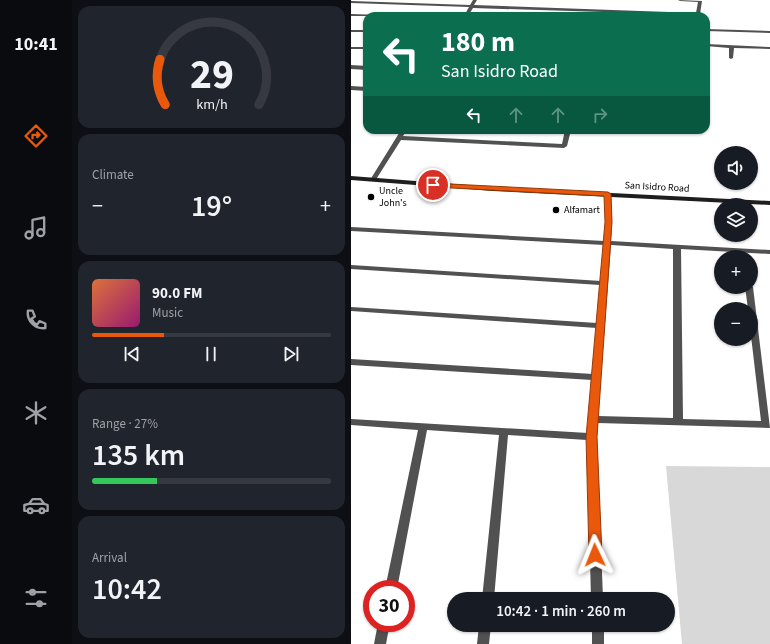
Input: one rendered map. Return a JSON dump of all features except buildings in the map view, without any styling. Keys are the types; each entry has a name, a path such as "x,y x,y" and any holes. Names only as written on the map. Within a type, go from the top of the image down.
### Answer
{"street":[{"path":"468,12 475,0"},
{"path":"679,0 700,0 698,12"},
{"path":"351,2 633,12"},
{"path":"351,15 363,15"},
{"path":"351,30 363,31"},
{"path":"710,30 770,32"},
{"path":"710,45 770,48"},
{"path":"731,58 732,46"},
{"path":"351,48 363,48"},
{"path":"351,67 363,68"},
{"path":"351,88 363,89"},
{"path":"373,180 402,134"},
{"path":"400,138 564,146 567,134"},
{"name":"San Isidro Road","path":"351,178 493,189 770,203"},
{"path":"597,592 592,437 595,377 609,222 608,194"},
{"path":"351,229 677,247 714,251"},
{"path":"677,247 678,422"},
{"path":"758,253 770,252"},
{"path":"351,267 603,283"},
{"path":"593,419 768,425 750,294"},
{"path":"351,310 600,326"},
{"path":"351,362 595,377"},
{"path":"351,422 592,437"},
{"path":"393,580 423,427"},
{"path":"489,592 504,432"},
{"path":"380,644 382,632"},
{"path":"483,644 484,632"},
{"path":"598,632 598,644"}],"shaded area":[{"path":"666,466 770,467 770,644 682,644"}],"place":[{"name":"Uncle John's","path":"371,197"},
{"name":"Alfamart","path":"556,210"}],"route":[{"path":"433,185 608,194 609,222 595,377 592,437 595,555"}]}
